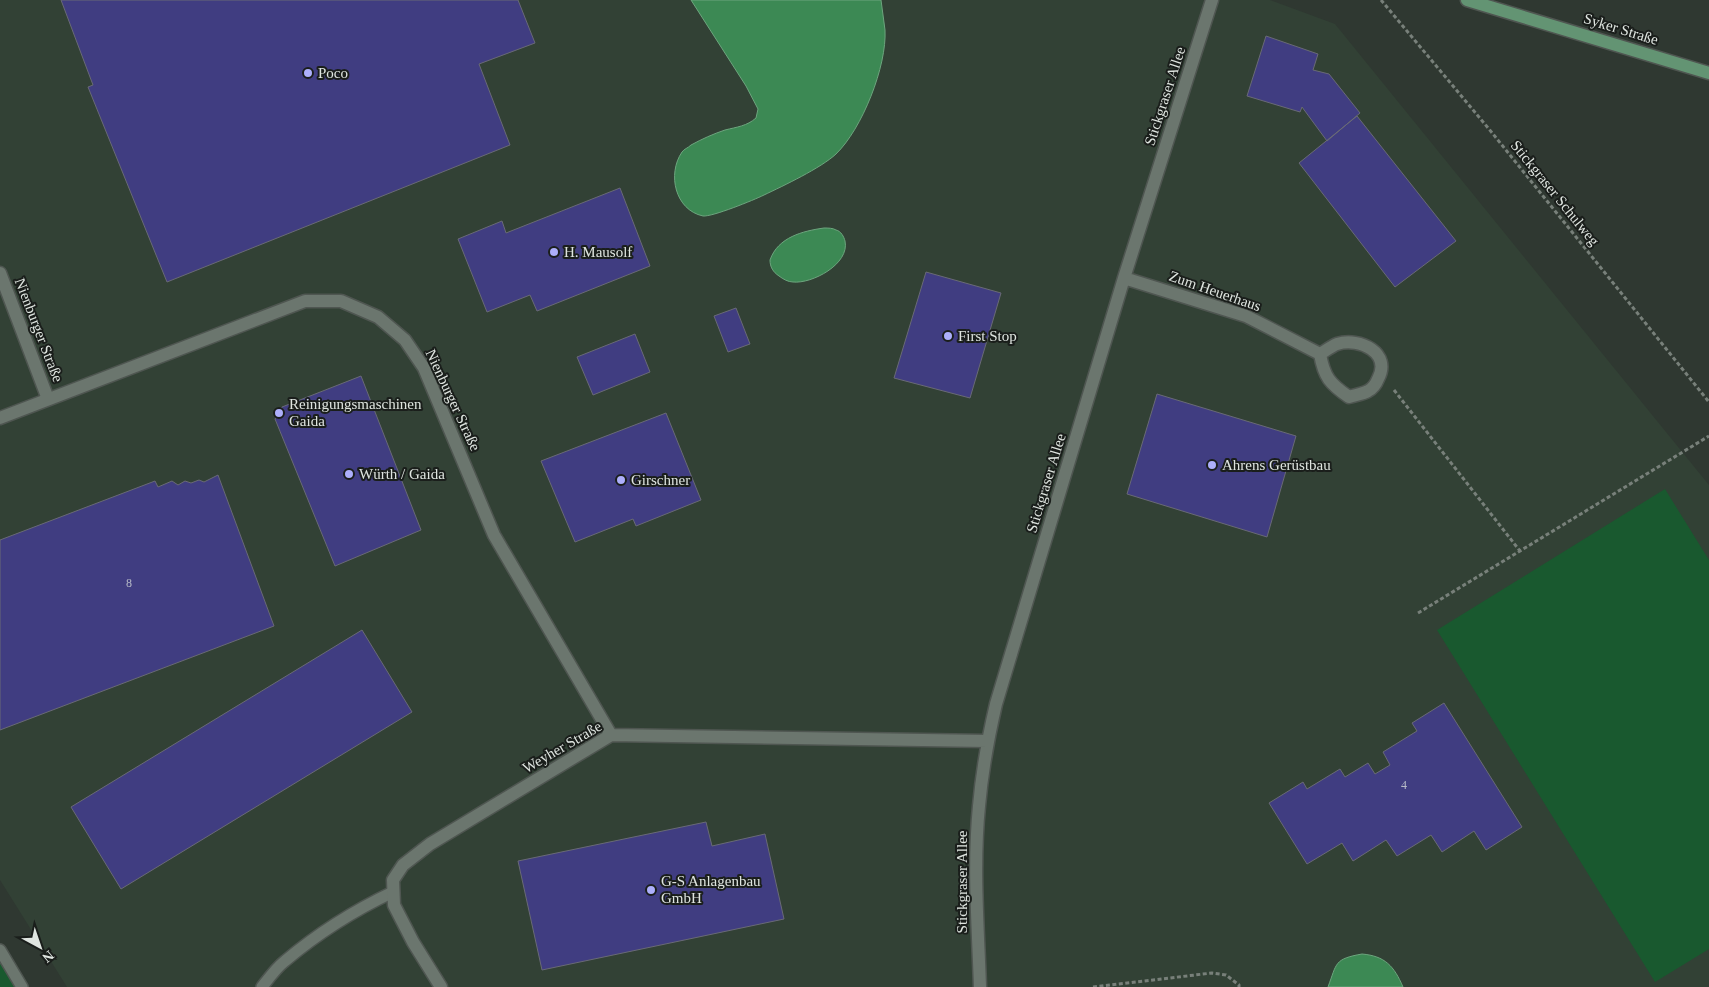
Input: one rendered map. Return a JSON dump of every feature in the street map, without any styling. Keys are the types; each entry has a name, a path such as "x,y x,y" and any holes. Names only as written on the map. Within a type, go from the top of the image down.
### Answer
{"main road":[{"name":"Syker Straße","path":"1467,0 1709,72"}],"street":[{"name":"Stickgraser Allee","path":"980,987 977,874 978,817 987,741 999,695 1124,278 1212,0"},
{"name":"Nienburger Straße","path":"0,273 48,399"},
{"name":"Zum Heuerhaus","path":"1124,278 1246,316 1320,354"},
{"name":"Nienburger Straße","path":"0,418 305,301 341,302 378,317 405,340 424,368 494,535 611,735"},
{"path":"1338,344 1356,344 1373,349 1382,360 1382,373 1368,391 1349,397 1335,387 1323,371 1320,354 1338,344"},
{"name":"Weyher Straße","path":"393,892 393,880 403,865 430,844 611,735 987,741"},
{"path":"393,892 394,905 413,942 440,987"}],"lane":[{"path":"262,987 283,962 314,938 393,892"},
{"path":"0,950 22,987"}],"path":[{"name":"Stickgraser Schulweg","path":"1381,0 1489,129 1709,402"},
{"path":"1382,373 1520,551"},
{"path":"1418,614 1709,436"},
{"path":"1093,987 1212,973 1226,975 1239,987"}],"shaded area":[{"path":"0,0 1270,0 1335,24 1709,485 1709,987 67,987 0,880"},
{"path":"691,0 881,0 885,30 882,61 871,96 855,129 836,154 812,171 791,182 743,204 708,216 693,212 680,199 676,190 675,180 677,161 683,151 691,145 716,133 753,121 756,118 758,109 746,86"},
{"path":"832,228 838,231 845,239 845,249 836,265 819,276 801,282 787,281 775,273 771,267 770,260 779,246 800,233"},
{"path":"1665,489 1709,560 1709,949 1655,982 1437,630"},
{"path":"1362,954 1377,957 1388,963 1403,987 1328,987 1335,967 1341,960"},
{"path":"0,955 19,987 0,987"}],"building":[{"path":"61,0 518,0 535,43 479,64 510,145 167,282 88,87 93,85"},
{"path":"1266,36 1318,54 1313,70 1329,74 1360,113 1327,141 1302,107 1300,112 1247,96"},
{"path":"1357,116 1456,241 1395,287 1299,163"},
{"name":"H. Mausolf","path":"620,188 650,266 537,311 530,295 487,312 458,239 502,221 506,233"},
{"name":"First Stop","path":"926,272 1001,293 970,398 894,378"},
{"path":"736,308 750,344 728,352 714,316"},
{"path":"635,334 650,372 593,395 577,357"},
{"name":"Würth / Gaida","path":"361,376 421,530 335,566 275,419 282,407"},
{"name":"Ahrens Gerüstbau","path":"1157,394 1296,436 1267,537 1127,494"},
{"name":"Girschner","path":"666,413 701,500 636,526 633,519 575,542 541,461"},
{"path":"218,475 274,626 0,730 0,540 155,481 158,487 172,481 178,485 185,481 191,483 199,480 204,482"},
{"path":"362,630 412,712 121,889 71,807"},
{"path":"1444,703 1522,827 1486,850 1474,831 1442,852 1431,835 1397,856 1386,840 1353,861 1342,843 1307,864 1269,803 1303,782 1307,789 1340,769 1345,777 1368,763 1375,774 1390,765 1383,752 1417,731 1412,723"},
{"name":"G-S Anlagenbau GmbH","path":"706,822 712,846 765,834 784,919 542,970 518,861"}],"place":[{"name":"Poco","path":"308,73"},
{"name":"H. Mausolf","path":"554,252"},
{"name":"First Stop","path":"948,336"},
{"name":"Reinigungsmaschinen Gaida","path":"279,413"},
{"name":"Ahrens Gerüstbau","path":"1212,465"},
{"name":"Würth / Gaida","path":"349,474"},
{"name":"Girschner","path":"621,480"},
{"name":"G-S Anlagenbau GmbH","path":"651,890"}]}
